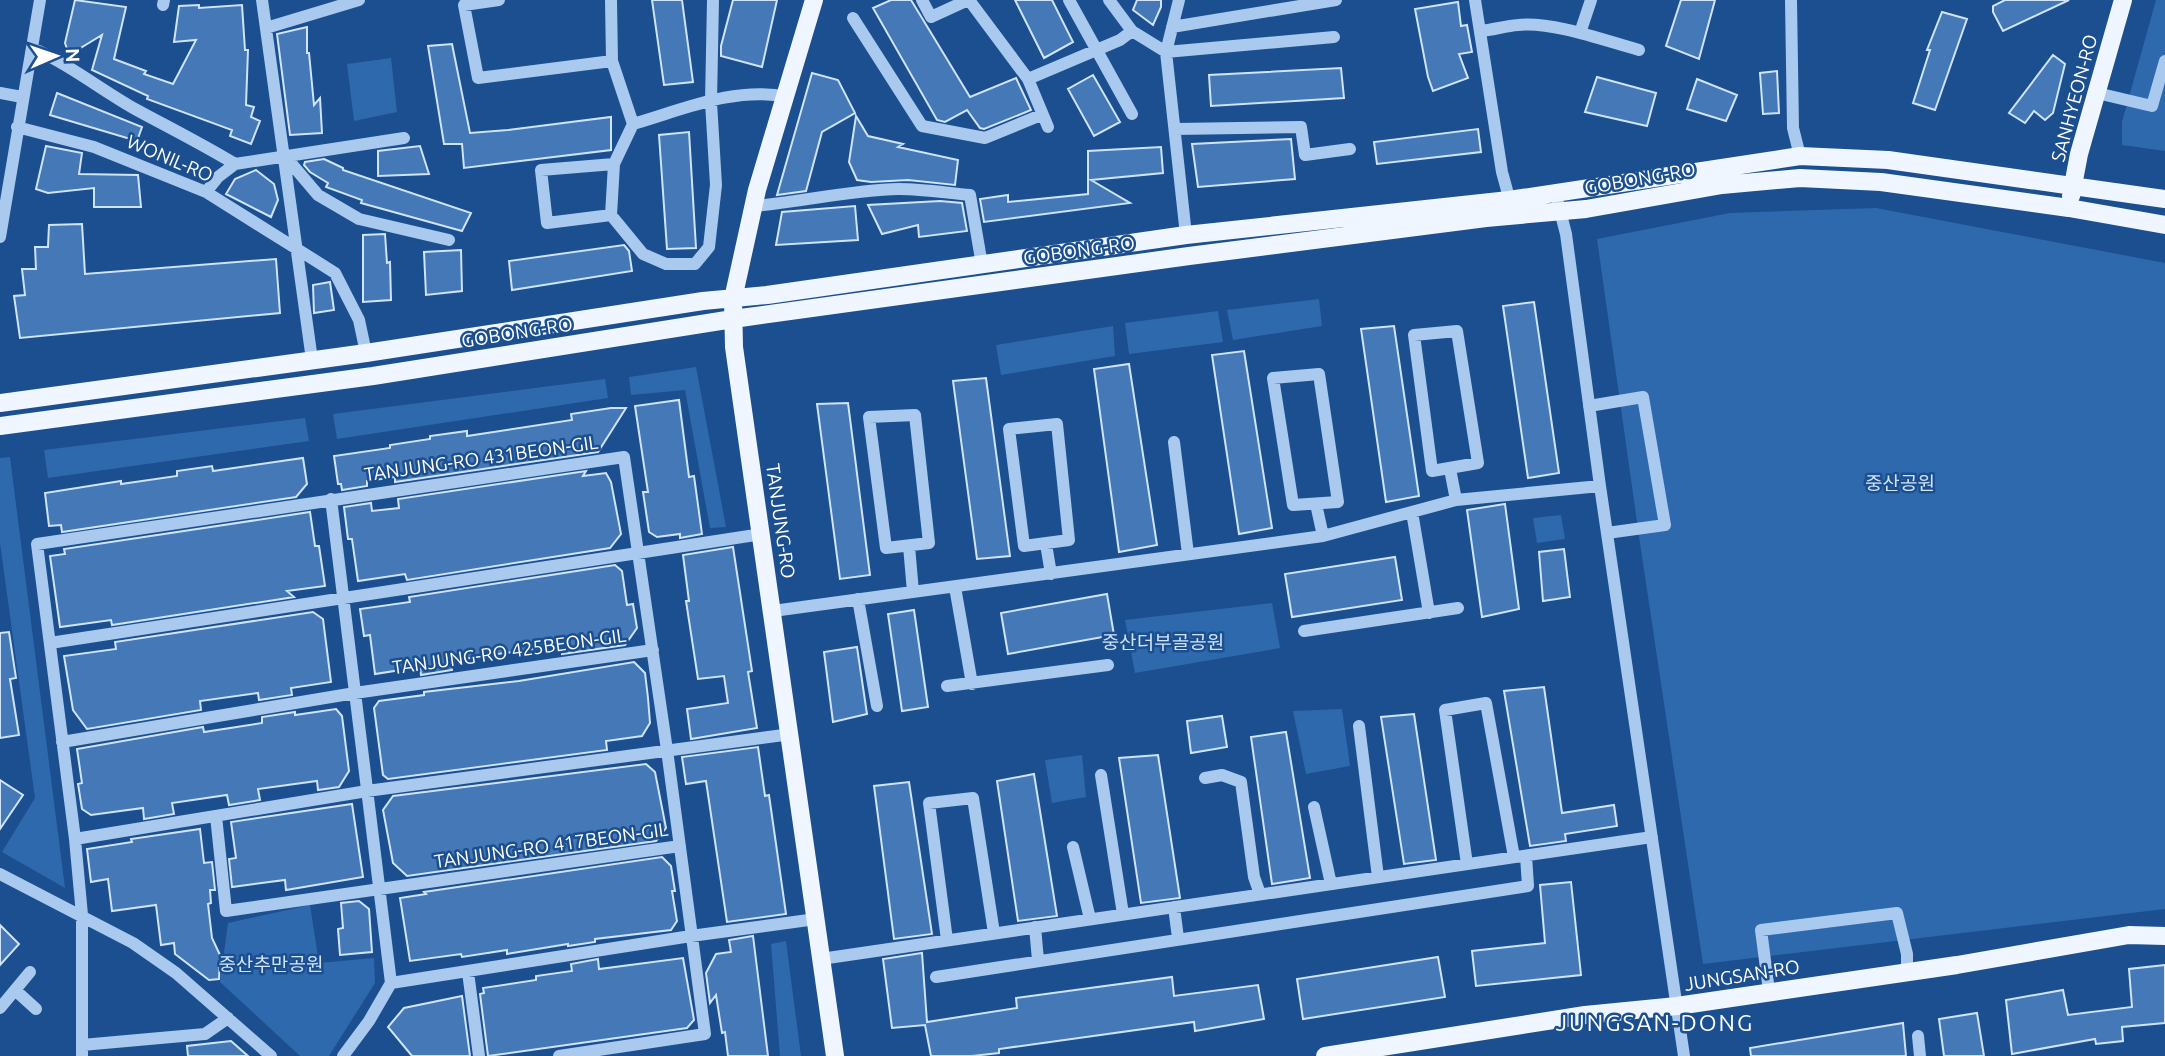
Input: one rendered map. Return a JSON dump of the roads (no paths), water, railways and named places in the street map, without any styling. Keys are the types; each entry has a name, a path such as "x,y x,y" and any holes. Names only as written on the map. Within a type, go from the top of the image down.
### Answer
{"main road":[{"name":"TANJUNG-RO","path":"814,0 754,206 733,299 733,318 734,347 835,1056"},
{"name":"SANHYEON-RO","path":"2069,208 2079,154 2123,0"},
{"name":"GOBONG-RO","path":"0,426 387,374 733,318 1189,256 1511,208 1555,193 1800,156 1888,160 2165,199"},
{"name":"GOBONG-RO","path":"0,403 1186,235 1511,208 1560,211 1586,209 1721,185 1800,178 1881,182 2069,208 2165,225"},
{"name":"JUNGSAN-RO","path":"1325,1056 1585,1015 1676,1006 1907,972 2129,935 2165,936"}],"street":[{"path":"0,237 40,0"},
{"path":"262,0 312,360"},
{"path":"266,28 359,0"},
{"path":"499,0 464,5 478,78 612,61"},
{"path":"611,0 612,61 633,124 614,164 611,215 643,254 666,264 695,264 709,247 716,185 711,102 713,0"},
{"path":"853,18 922,127 985,138 1045,121 1028,79 969,0 931,17 922,0"},
{"path":"1069,0 1132,114"},
{"path":"1109,0 1132,31 1166,52 1334,37"},
{"path":"1179,0 1166,52 1186,235"},
{"path":"1172,27 1336,0"},
{"path":"1475,0 1502,172 1511,208"},
{"path":"1580,33 1591,0"},
{"path":"1790,0 1793,128 1800,156"},
{"path":"1480,31 1519,24 1580,33 1640,50"},
{"path":"1028,79 1120,40 1132,31"},
{"path":"32,48 55,58 133,108 235,164"},
{"path":"2097,93 2152,106 2165,61"},
{"path":"0,93 22,97"},
{"path":"633,124 740,94 768,93 787,97"},
{"name":"WONIL-RO","path":"17,127 94,147 206,192 297,249 335,274 359,320 366,353"},
{"path":"1175,129 1301,127 1305,155 1350,149"},
{"path":"206,192 218,177 235,164 404,138"},
{"path":"284,155 318,195 359,219 449,240"},
{"path":"611,215 547,223 541,170 614,164"},
{"path":"754,206 782,204 816,196 900,189 970,195 982,265"},
{"path":"1555,193 1566,234 1600,486 1684,1056"},
{"path":"1457,331 1478,463 1450,469 1432,471 1414,335 1457,331"},
{"path":"1319,374 1338,502 1316,504 1293,505 1273,378 1319,374"},
{"path":"1589,406 1643,397 1665,525 1607,533"},
{"path":"915,415 929,543 909,546 886,548 869,417 915,415"},
{"path":"1057,424 1069,540 1046,544 1024,547 1009,429 1057,424"},
{"path":"1174,442 1188,554"},
{"name":"TANJUNG-RO 431BEON-GIL","path":"50,643 37,544 624,457 639,552"},
{"path":"1450,469 1456,500"},
{"path":"773,611 1323,536 1456,500 1600,486"},
{"path":"331,499 391,983 369,1021 343,1056"},
{"path":"1316,504 1323,536"},
{"path":"1412,512 1429,612"},
{"path":"228,1018 205,1034 82,1050 82,915 50,643 762,534"},
{"path":"1046,544 1051,574"},
{"path":"909,546 913,592"},
{"path":"639,552 653,650"},
{"path":"955,587 972,684"},
{"path":"858,600 877,706"},
{"path":"1304,631 1458,608"},
{"name":"TANJUNG-RO 425BEON-GIL","path":"62,742 355,693 653,650 680,846"},
{"path":"947,686 1108,665"},
{"path":"936,977 1528,886 1486,703 1445,710 1468,864"},
{"path":"1359,726 1378,877"},
{"path":"75,839 367,791 791,734"},
{"path":"1101,775 1122,914"},
{"path":"1205,778 1222,775 1241,782 1254,877 1260,894"},
{"path":"947,940 929,803 973,798 994,933"},
{"path":"1314,807 1331,884"},
{"path":"216,816 226,911 379,890"},
{"path":"821,959 1652,837"},
{"name":"TANJUNG-RO 417BEON-GIL","path":"379,890 680,846 705,1034 559,1056"},
{"path":"1073,847 1090,919"},
{"path":"0,874 133,943 176,973 271,1056"},
{"path":"1174,907 1178,938"},
{"path":"1769,991 1761,930 1897,913 1907,954 1907,972"},
{"path":"391,983 816,919"},
{"path":"1035,927 1038,960"},
{"path":"0,1008 30,972"},
{"path":"468,972 479,1056"},
{"path":"15,990 36,1009"},
{"path":"1918,1036 1920,1056"}],"district":[{"name":"JUNGSAN-DONG","path":"1655,1023"}],"park label":[{"name":"중산공원","path":"1900,483"},
{"name":"중산더부골공원","path":"1163,642"},
{"name":"중산추만공원","path":"271,964"}]}
